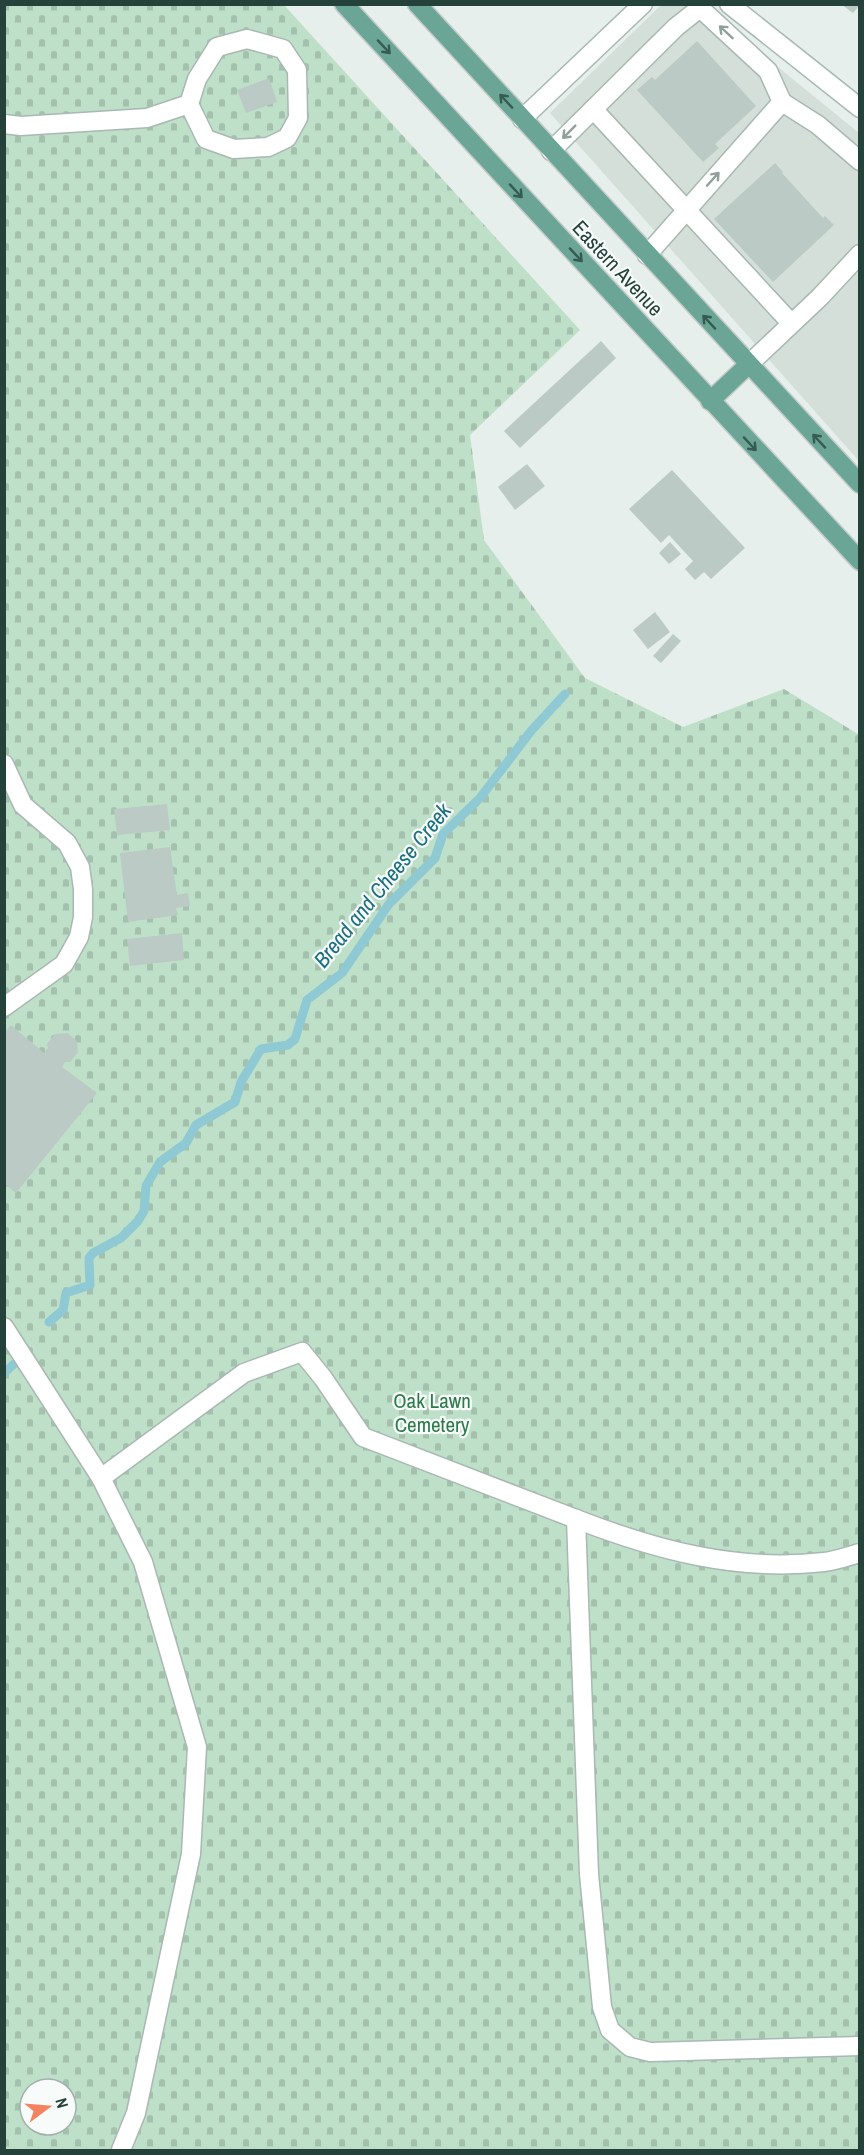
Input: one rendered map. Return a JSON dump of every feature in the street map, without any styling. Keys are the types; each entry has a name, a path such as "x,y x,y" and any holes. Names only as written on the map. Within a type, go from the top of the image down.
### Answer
{"main road":[{"name":"Eastern Avenue","path":"344,4 860,561"},
{"name":"Eastern Avenue","path":"417,4 860,484"},
{"path":"710,401 748,365"}],"lane":[{"path":"522,119 643,4"},
{"path":"729,4 860,108"},
{"path":"551,151 676,27 700,8 768,71 782,102 818,125 860,161"},
{"path":"247,39 283,49 297,70 298,118 287,138 268,147 234,149 206,139 189,104 197,79 217,47 247,39"},
{"path":"647,255 782,102"},
{"path":"4,124 21,126 147,118 189,104"},
{"path":"593,109 791,323"},
{"path":"748,365 820,297 860,254"},
{"path":"4,764 23,805 67,843 80,867 83,917 79,937 64,964 4,1007"},
{"path":"4,1328 101,1478 143,1562 197,1747 191,1854 136,2113 121,2151"},
{"path":"101,1478 244,1373 302,1352 323,1378 363,1437 623,1538 696,1557 766,1564 825,1562 860,1553"},
{"path":"576,1519 589,1874 602,2007 610,2030 630,2047 650,2052 860,2046"}],"shaded area":[{"path":"661,5 702,5 859,133 859,461 550,113"}],"green space":[{"name":"Oak Lawn Cemetery","path":"5,5 284,5 580,330 470,435 484,540 585,678 683,727 784,689 859,733 859,2150 5,2150"}],"building":[{"path":"841,4 860,4 860,5 853,13"},
{"path":"697,41 756,106 715,144 719,148 703,162 637,90 652,77 655,80"},
{"path":"269,78 277,102 246,113 237,90"},
{"path":"775,163 823,218 825,216 834,225 773,282 714,219"},
{"path":"601,341 616,358 520,448 504,431"},
{"path":"527,464 545,486 515,510 498,487"},
{"path":"672,470 745,548 711,579 704,572 695,580 685,569 693,561 669,535 661,543 629,509"},
{"path":"670,542 681,554 669,564 659,553"},
{"path":"655,612 670,632 648,649 633,630"},
{"path":"673,634 681,641 661,663 653,656"},
{"path":"167,804 170,830 117,835 114,809"},
{"path":"170,847 177,895 188,893 190,906 176,908 178,915 128,922 120,853"},
{"path":"182,933 184,960 130,966 127,939"},
{"path":"11,1025 44,1053 48,1048 47,1044 55,1034 67,1033 77,1041 78,1052 70,1062 65,1062 62,1067 97,1093 16,1193 4,1183 4,1033"}],"waterway":[{"name":"Bread and Cheese Creek","path":"49,1322 63,1310 66,1293 90,1285 89,1258 93,1253 121,1238 138,1221 144,1211 146,1186 160,1162 186,1143 196,1125 235,1102 241,1082 261,1049 288,1045 295,1039 307,1000 342,973 389,904 435,858 443,834 480,798 531,731 565,694"},
{"name":"Bread and Cheese Creek","path":"4,1373 14,1364"}]}
